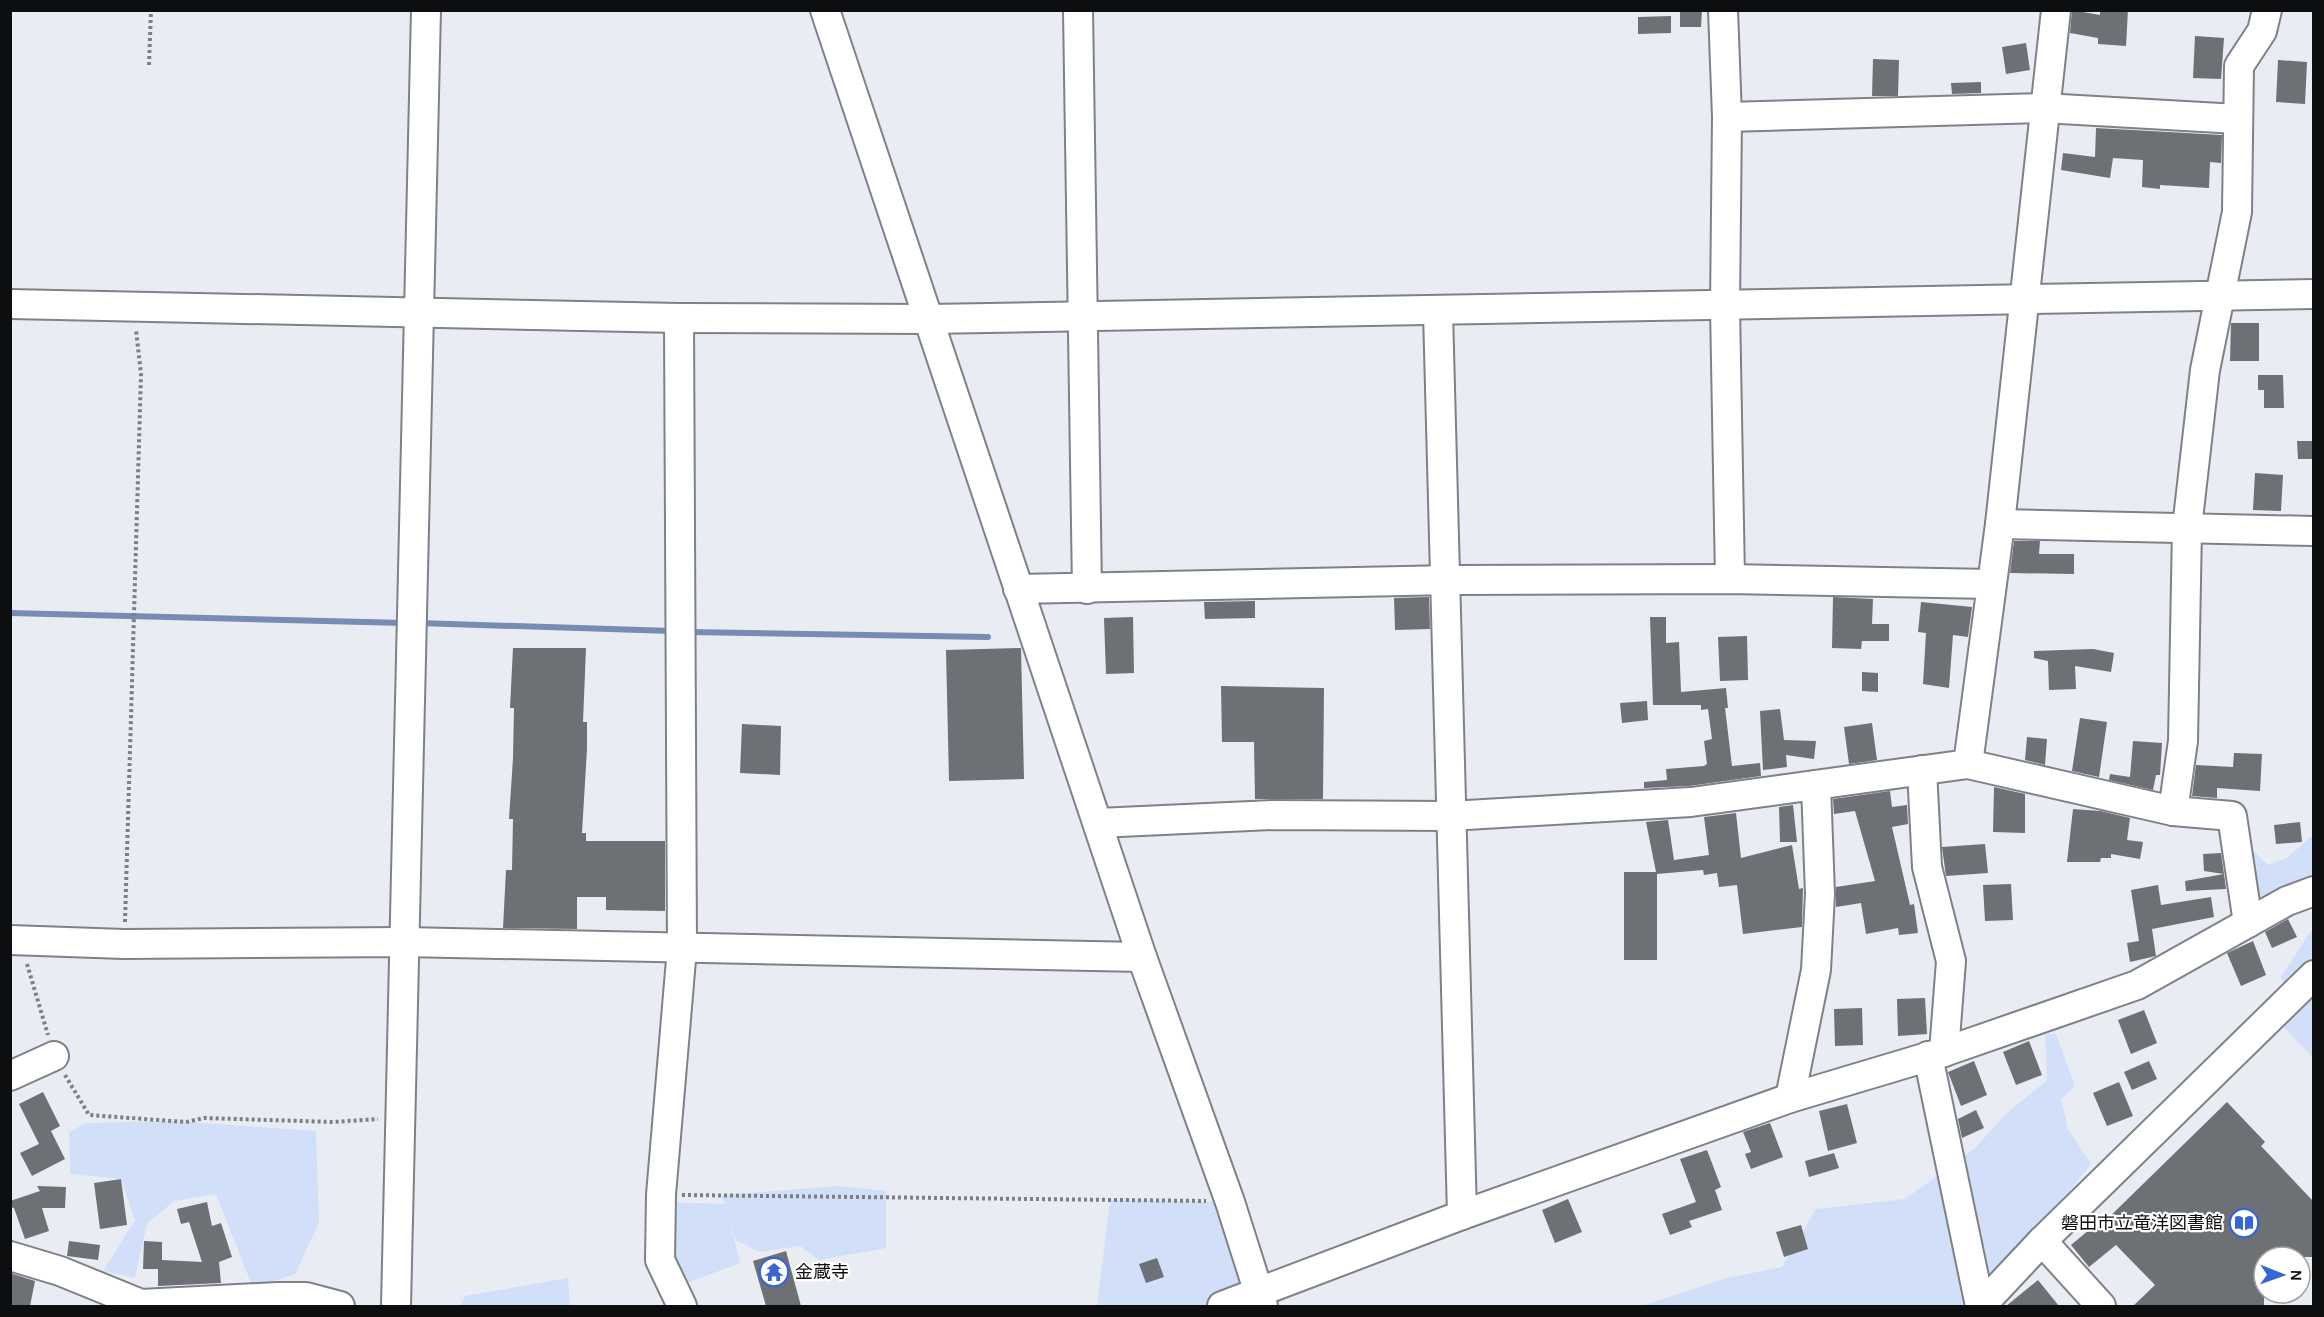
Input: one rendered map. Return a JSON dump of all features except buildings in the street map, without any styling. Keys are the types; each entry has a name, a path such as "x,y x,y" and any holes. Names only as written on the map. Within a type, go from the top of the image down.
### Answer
{"street":[{"path":"396,1306 426,10"},
{"path":"825,10 1142,957 1230,1202 1261,1300"},
{"path":"1078,10 1087,589"},
{"path":"1723,10 1727,117 1725,307 1730,579"},
{"path":"1968,764 2000,524 2043,108 2056,10"},
{"path":"2173,811 2184,741 2187,528 2205,370 2218,296 2237,212 2239,66 2262,31 2267,10"},
{"path":"1727,117 2043,108 2238,119"},
{"path":"10,304 418,310 679,318 928,319 1725,307 2025,298 2313,294"},
{"path":"1438,312 1462,1215"},
{"path":"679,318 682,948 661,1195 660,1260 682,1306"},
{"path":"2000,524 2313,531"},
{"path":"1018,589 1445,581 1730,579 1991,584"},
{"path":"1098,823 1273,815 1450,816 1691,802 1968,764 2173,811 2232,816 2248,923"},
{"path":"1922,770 1927,867 1951,961 1936,1054 1980,1306 2042,1241 2313,975"},
{"path":"1790,1098 1816,970 1820,894 1816,785"},
{"path":"1222,1306 1261,1300 1462,1215 1790,1098 1936,1054 2138,985 2287,901 2313,891"},
{"path":"15,940 124,944 404,942 1142,957"},
{"path":"10,1076 54,1056"},
{"path":"2042,1241 2101,1306"},
{"path":"10,1256 60,1271 140,1305 306,1297 340,1306"}],"path":[{"path":"149,65 151,10"},
{"path":"124,944 141,374 133,307"},
{"path":"15,940 54,1056 89,1115 186,1122 204,1118 333,1122 399,1118"},
{"path":"661,1195 1230,1202"}],"shaded area":[{"path":"2313,835 2313,904 2251,916 2244,842 2268,865 2287,858"},
{"path":"2313,928 2313,960 2284,984 2281,977"},
{"path":"2313,998 2313,1058 2284,1027"},
{"path":"2045,1034 2056,1034 2075,1086 2061,1099 2068,1129 2091,1164 1979,1306 1641,1306 1727,1278 1782,1267 1816,1209 1905,1199 1974,1149 2006,1114 2047,1080"},
{"path":"174,1121 316,1131 319,1223 295,1274 253,1288 216,1194 174,1201 147,1224 135,1278 103,1271 135,1220 121,1179 70,1174 69,1132 86,1123"},
{"path":"838,1186 886,1191 886,1248 819,1260 800,1246 759,1252 736,1240 731,1225 740,1263 677,1287 661,1202 724,1204 722,1195"},
{"path":"1110,1200 1230,1202 1260,1294 1222,1306 1097,1306"},
{"path":"568,1278 570,1306 460,1306 465,1296"}],"waterway":[{"path":"10,613 405,623"},
{"path":"419,623 672,631"},
{"path":"688,632 988,637"}],"place":[{"name":"磐田市立竜洋図書館","path":"2244,1223"},
{"name":"金蔵寺","path":"774,1272"}]}
